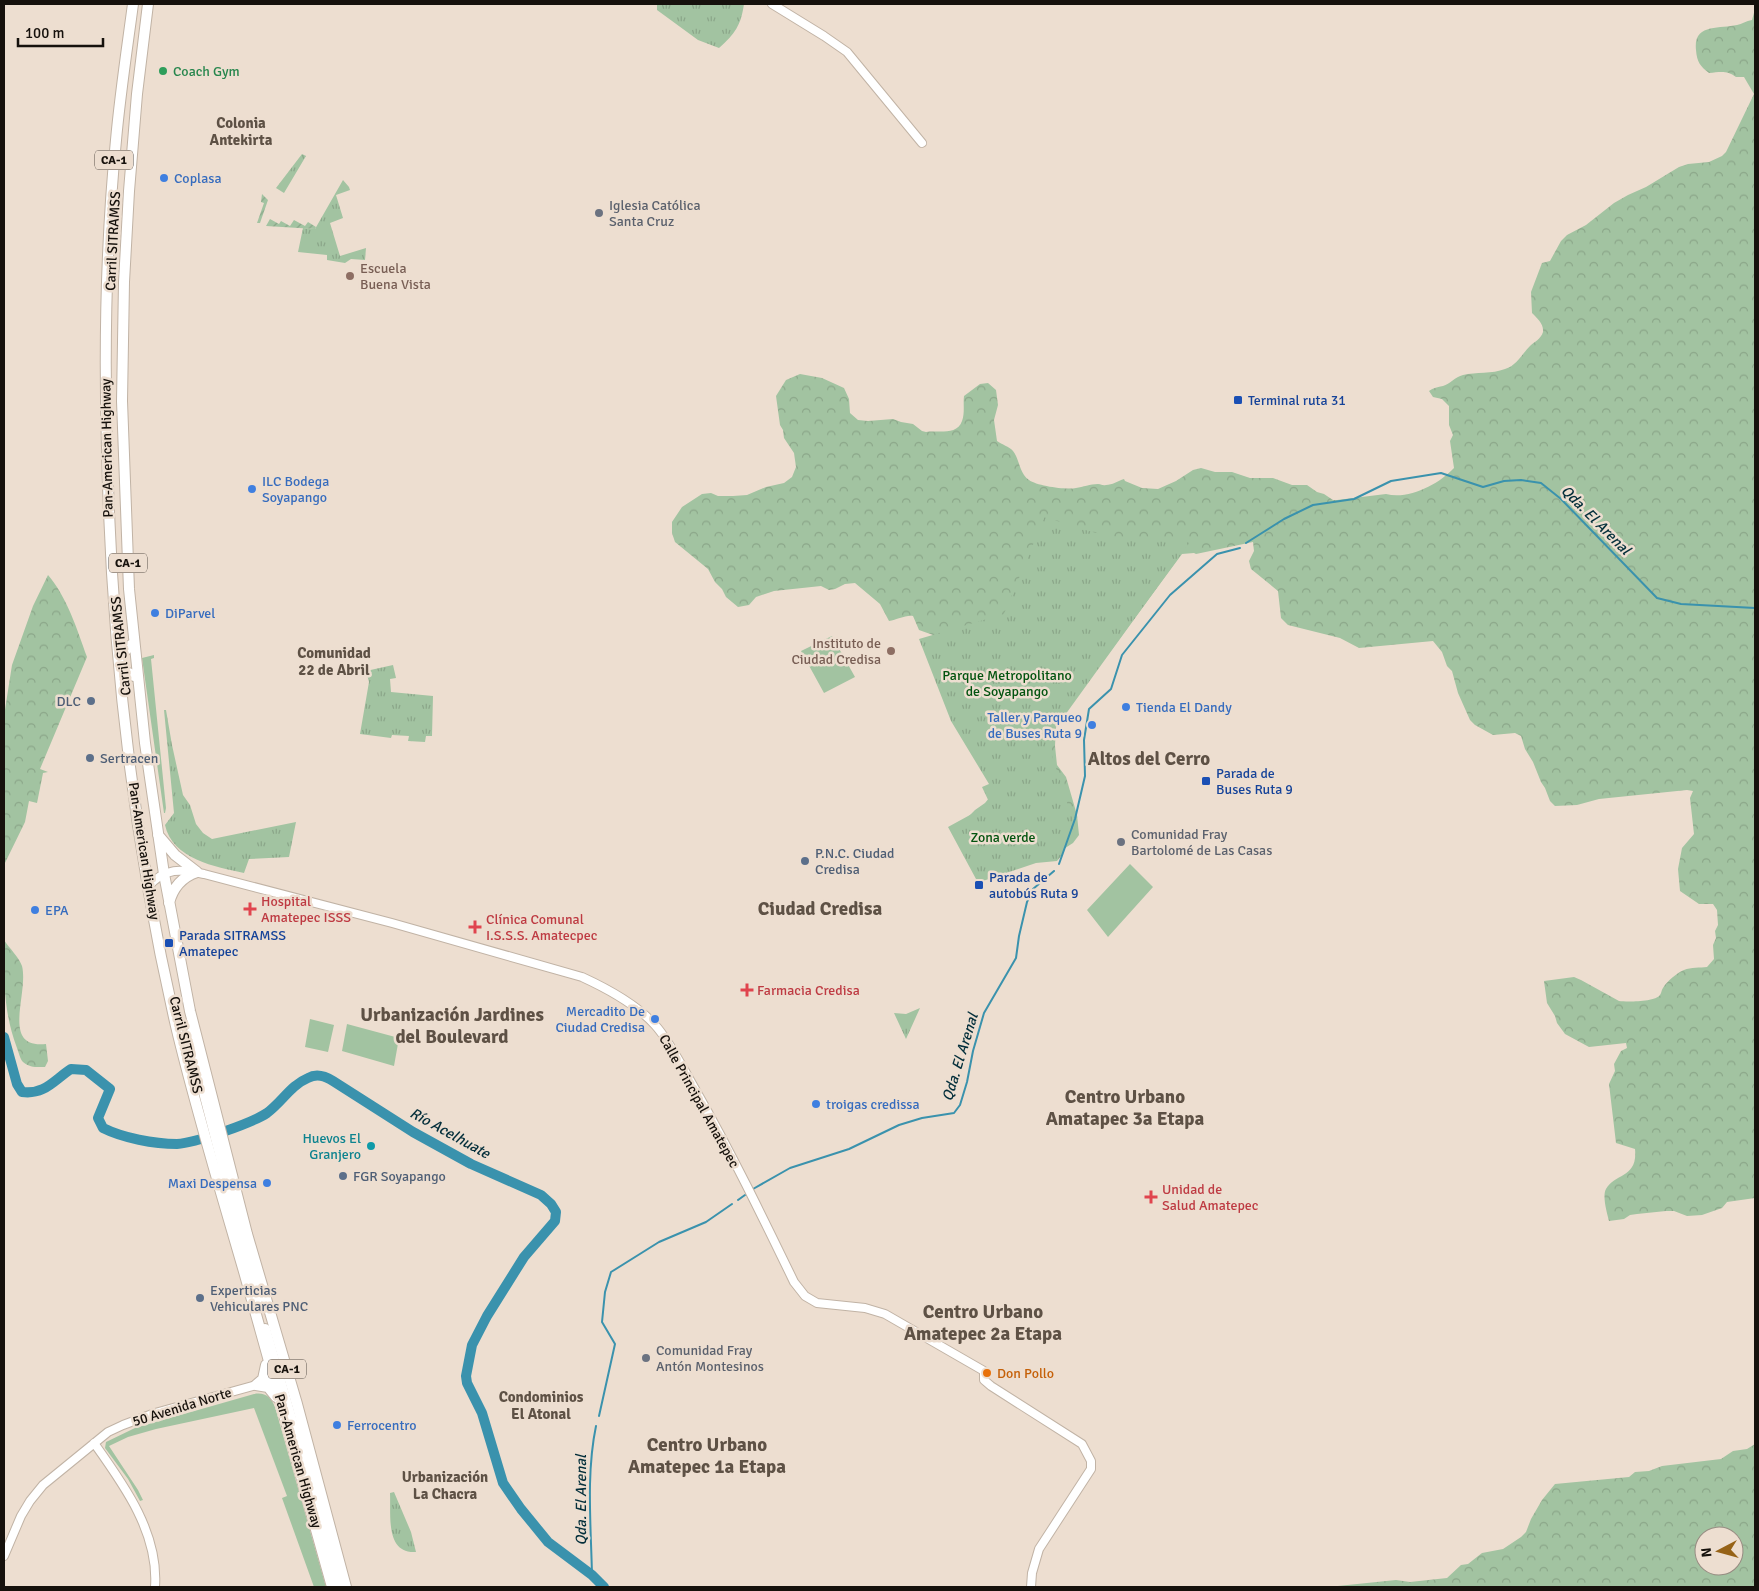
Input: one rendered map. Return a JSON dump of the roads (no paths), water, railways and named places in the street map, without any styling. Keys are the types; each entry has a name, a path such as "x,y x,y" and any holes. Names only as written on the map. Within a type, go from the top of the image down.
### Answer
{"main road":[{"name":"Carril SITRAMSS","path":"134,4 120,133 110,307 109,446 114,554 129,676 135,776 150,885"},
{"name":"Pan-American Highway","path":"134,4 116,139 106,325 106,436 109,536 121,692 131,776 176,1025 209,1117 216,1154 247,1234 296,1400 346,1587"},
{"name":"Carril SITRAMSS","path":"126,645 118,402 120,306 130,135 147,4"},
{"name":"Pan-American Highway","path":"147,4 138,94 124,282 122,400 129,589 145,743 162,875 190,1010 216,1154 268,1362 331,1583"},
{"name":"Carril SITRAMSS","path":"129,676 162,875 209,1117"},
{"path":"157,834 175,856 197,872 178,884 172,893 169,904"},
{"path":"216,1154 221,1178 226,1188 340,1587"},
{"path":"216,1154 212,1172 262,1352 268,1362 263,1379 256,1385"},
{"path":"268,1362 276,1358 281,1351"},
{"path":"256,1385 268,1387 279,1402 289,1399 296,1400"}],"street":[{"path":"772,4 847,52 922,143"},
{"name":"Calle Principal Amatepec","path":"162,875 180,870 197,872 392,923 582,977 611,990 655,1025 676,1056 708,1111 794,1282 805,1296 817,1303 865,1308 885,1314 984,1371 984,1380 997,1390 1082,1444 1091,1461 1091,1469 1039,1549 1031,1584"},
{"path":"150,885 162,875"},
{"path":"281,1351 280,1373 274,1380 285,1384 296,1400"},
{"name":"50 Avenida Norte","path":"4,1556 21,1516 42,1485 108,1432 139,1418 274,1380"},
{"path":"94,1443 127,1491 143,1523 153,1555 155,1587"}],"waterway":[{"name":"Qda. El Arenal","path":"1246,543 1284,519 1313,505 1354,499 1391,481 1441,473 1483,487 1504,481 1521,480 1541,483 1561,499 1657,598 1681,604 1755,608"},
{"name":"Qda. El Arenal","path":"1059,864 1075,819 1085,776 1084,740 1089,709 1111,689 1122,655 1170,595 1217,554 1240,548"},
{"name":"Qda. El Arenal","path":"753,1189 790,1168 849,1149 899,1125 922,1118 954,1113 960,1105 967,1082 973,1051 984,1013 1016,958 1027,902 1033,889 1054,871"},
{"name":"Río Acelhuate","path":"4,1037 17,1084 22,1092 43,1089 71,1069 86,1070 110,1089 98,1118 103,1128 120,1135 149,1142 168,1144 185,1143 209,1136 260,1117 272,1109 302,1081 311,1076 321,1076 333,1081 413,1132 471,1164 541,1195 551,1204 556,1212 555,1221 524,1257 487,1316 472,1345 466,1376 467,1383 482,1413 503,1483 548,1542 592,1575 604,1587"},
{"name":"Qda. El Arenal","path":"738,1200 745,1195"},
{"name":"Qda. El Arenal","path":"599,1416 615,1344 602,1322 605,1292 611,1272 659,1242 706,1222 732,1204"},
{"name":"Qda. El Arenal","path":"592,1575 590,1481 596,1426"}],"place":[{"name":"Coach Gym","path":"163,71"},
{"name":"Coplasa","path":"164,178"},
{"name":"Iglesia Católica Santa Cruz","path":"599,213"},
{"name":"Escuela Buena Vista","path":"350,276"},
{"name":"Terminal ruta 31","path":"1238,400"},
{"name":"ILC Bodega Soyapango","path":"252,489"},
{"name":"DiParvel","path":"155,613"},
{"name":"Instituto de Ciudad Credisa","path":"891,651"},
{"name":"DLC","path":"91,701"},
{"name":"Tienda El Dandy","path":"1126,707"},
{"name":"Taller y Parqueo de Buses Ruta 9","path":"1092,725"},
{"name":"Sertracen","path":"90,758"},
{"name":"Parada de Buses Ruta 9","path":"1206,781"},
{"name":"Comunidad Fray Bartolomé de Las Casas","path":"1121,842"},
{"name":"P.N.C. Ciudad Credisa","path":"805,861"},
{"name":"Parada de autobús Ruta 9","path":"979,885"},
{"name":"Hospital Amatepec ISSS","path":"250,909"},
{"name":"EPA","path":"35,910"},
{"name":"Clínica Comunal I.S.S.S. Amatecpec","path":"475,927"},
{"name":"Parada SITRAMSS Amatepec","path":"169,943"},
{"name":"Farmacia Credisa","path":"747,990"},
{"name":"Mercadito De Ciudad Credisa","path":"655,1019"},
{"name":"troigas credissa","path":"816,1104"},
{"name":"Huevos El Granjero","path":"371,1146"},
{"name":"FGR Soyapango","path":"343,1176"},
{"name":"Maxi Despensa","path":"267,1183"},
{"name":"Unidad de Salud Amatepec","path":"1151,1197"},
{"name":"Experticias Vehiculares PNC","path":"200,1298"},
{"name":"Comunidad Fray Antón Montesinos","path":"646,1358"},
{"name":"Don Pollo","path":"987,1373"},
{"name":"Ferrocentro","path":"337,1425"}],"district":[{"name":"Colonia Antekirta","path":"241,132"},
{"name":"Comunidad 22 de Abril","path":"334,662"},
{"name":"Altos del Cerro","path":"1149,759"},
{"name":"Ciudad Credisa","path":"820,909"},
{"name":"Urbanización Jardines del Boulevard","path":"452,1026"},
{"name":"Centro Urbano Amatapec 3a Etapa","path":"1125,1108"},
{"name":"Centro Urbano Amatepec 2a Etapa","path":"983,1323"},
{"name":"Condominios El Atonal","path":"541,1406"},
{"name":"Centro Urbano Amatepec 1a Etapa","path":"707,1456"},
{"name":"Urbanización La Chacra","path":"445,1486"}],"park label":[{"name":"Parque Metropolitano de Soyapango","path":"1007,684"},
{"name":"Zona verde","path":"1003,837"}]}
